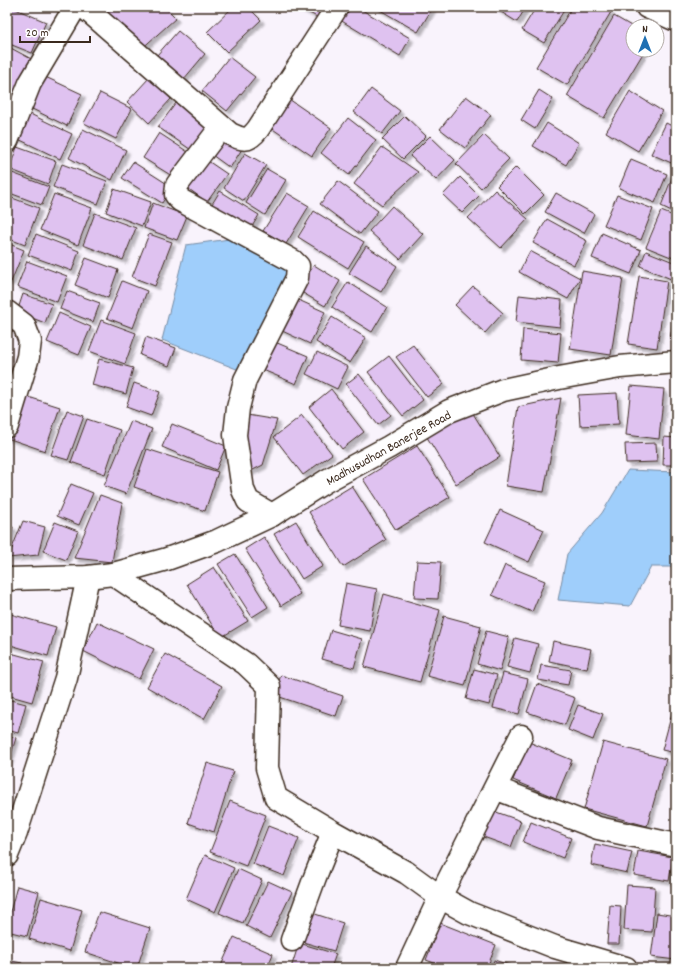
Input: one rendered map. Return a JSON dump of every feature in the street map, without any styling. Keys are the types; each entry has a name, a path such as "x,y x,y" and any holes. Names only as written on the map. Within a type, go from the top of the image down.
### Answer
{"street":[{"path":"7,141 30,82 57,36 74,9 77,7"},
{"path":"82,7 221,127 230,134 243,140 252,137 258,130 338,7"},
{"path":"647,7 676,20"},
{"path":"221,127 177,185 176,195 180,200 293,261 298,266 297,278 245,380 238,408 235,436 243,490 248,501 272,515"},
{"path":"7,312 24,325 30,341 28,357 7,426"},
{"name":"Madhusudhan Banerjee Road","path":"7,579 88,577 113,574 174,556 217,540 272,515 326,481 389,447 449,411 503,390 620,367 676,362"},
{"path":"113,574 246,664 269,686 267,768 276,798 407,873 440,897 469,914 555,947 622,967"},
{"path":"7,855 16,833 66,678 88,577"},
{"path":"407,968 440,897 521,736"},
{"path":"495,788 598,828 676,845"},
{"path":"292,940 333,832"}],"water":[{"path":"244,237 297,270 252,375 162,340 186,245"},
{"path":"628,470 676,472 676,567 651,567 630,606 558,600 567,554 602,513"}],"building":[{"path":"7,7 11,7 46,22 32,53 7,43"},
{"path":"99,7 165,7 176,18 139,51"},
{"path":"233,7 248,7 261,20 227,52 207,32"},
{"path":"298,7 322,7 317,17"},
{"path":"348,7 357,7 410,38 400,56 340,20"},
{"path":"375,7 433,7 418,32"},
{"path":"493,7 526,7 517,22"},
{"path":"536,7 566,7 544,43 522,30"},
{"path":"572,7 602,7 611,12 567,85 536,67"},
{"path":"614,16 625,22 625,58 640,58 604,118 567,96"},
{"path":"178,31 205,54 178,86 150,63"},
{"path":"7,46 37,62 14,106 7,103"},
{"path":"229,57 255,77 227,111 202,91"},
{"path":"39,74 82,94 67,126 24,105"},
{"path":"149,78 171,99 149,123 127,102"},
{"path":"371,89 400,111 382,134 354,112"},
{"path":"539,90 553,99 535,129 521,120"},
{"path":"630,91 662,111 638,151 606,132"},
{"path":"100,93 132,109 116,139 84,123"},
{"path":"283,95 331,128 312,156 264,123"},
{"path":"466,96 491,115 465,148 440,129"},
{"path":"176,103 214,129 197,154 158,127"},
{"path":"26,112 72,134 60,159 14,137"},
{"path":"405,116 426,136 403,159 382,139"},
{"path":"348,118 376,140 349,175 321,153"},
{"path":"547,123 579,143 566,165 533,146"},
{"path":"666,123 676,128 676,165 651,154"},
{"path":"83,129 126,150 112,180 69,158"},
{"path":"159,133 188,152 172,176 143,158"},
{"path":"484,135 509,159 481,188 456,164"},
{"path":"430,136 455,160 436,180 410,156"},
{"path":"224,138 242,149 230,168 212,155"},
{"path":"17,147 56,161 48,184 9,169"},
{"path":"382,147 418,172 382,205 354,184"},
{"path":"245,153 266,165 244,201 224,188"},
{"path":"205,159 227,174 207,202 186,187"},
{"path":"631,159 667,174 655,203 619,188"},
{"path":"133,162 172,187 162,203 122,178"},
{"path":"62,164 107,181 98,204 53,187"},
{"path":"516,167 544,195 525,214 497,186"},
{"path":"267,169 286,180 265,215 246,203"},
{"path":"7,171 49,187 42,205 7,192"},
{"path":"673,175 676,176 676,213 661,206"},
{"path":"460,177 479,196 462,213 443,195"},
{"path":"338,181 378,211 360,234 320,204"},
{"path":"114,189 151,202 142,226 106,212"},
{"path":"495,190 528,219 501,248 468,218"},
{"path":"220,191 259,215 248,233 209,209"},
{"path":"287,193 309,206 286,244 263,231"},
{"path":"556,193 594,214 584,233 545,212"},
{"path":"54,194 92,208 78,245 40,230"},
{"path":"617,195 653,209 641,240 604,225"},
{"path":"7,196 39,208 25,245 7,238"},
{"path":"153,203 187,216 177,240 144,228"},
{"path":"392,206 423,234 400,259 369,231"},
{"path":"314,211 364,242 348,268 298,237"},
{"path":"661,211 676,217 676,259 646,247"},
{"path":"95,213 136,228 123,260 83,245"},
{"path":"547,219 587,241 574,265 533,243"},
{"path":"602,233 641,250 631,274 592,258"},
{"path":"36,234 79,251 72,271 28,255"},
{"path":"149,234 172,242 155,286 132,277"},
{"path":"7,243 24,250 11,282 7,281"},
{"path":"366,246 397,266 381,292 349,273"},
{"path":"530,251 580,278 568,299 519,272"},
{"path":"646,251 676,263 671,279 640,266"},
{"path":"86,258 118,270 108,298 75,285"},
{"path":"27,261 67,276 57,302 17,287"},
{"path":"314,265 340,281 325,306 298,290"},
{"path":"582,271 623,278 611,355 570,349"},
{"path":"639,276 667,281 657,348 628,344"},
{"path":"122,281 147,291 133,328 107,318"},
{"path":"348,282 387,307 372,332 332,307"},
{"path":"473,286 503,313 485,333 455,305"},
{"path":"67,291 100,303 93,322 60,309"},
{"path":"23,294 52,304 45,323 17,312"},
{"path":"519,295 562,300 560,327 516,322"},
{"path":"292,297 325,312 310,344 278,329"},
{"path":"676,303 676,340 670,339"},
{"path":"59,313 91,327 79,355 47,342"},
{"path":"332,317 366,338 350,363 316,342"},
{"path":"101,320 136,333 125,364 89,351"},
{"path":"523,329 561,333 558,363 521,360"},
{"path":"146,337 176,348 169,366 140,355"},
{"path":"275,342 308,356 296,384 263,370"},
{"path":"413,345 444,384 427,397 396,357"},
{"path":"317,352 348,367 337,389 306,374"},
{"path":"389,356 423,400 403,416 368,372"},
{"path":"99,359 133,368 126,394 92,385"},
{"path":"359,374 391,415 378,425 346,384"},
{"path":"134,383 160,392 151,416 126,407"},
{"path":"631,386 664,389 659,439 626,435"},
{"path":"331,389 364,432 342,449 309,407"},
{"path":"617,393 619,424 580,426 578,395"},
{"path":"19,394 60,407 45,451 7,438 7,428"},
{"path":"561,398 544,492 506,486 518,407"},
{"path":"469,407 500,457 456,484 425,434"},
{"path":"67,410 84,416 68,460 51,455"},
{"path":"241,414 277,420 263,465 249,472"},
{"path":"302,415 332,454 303,475 274,437"},
{"path":"87,419 120,430 105,474 71,462"},
{"path":"131,421 152,429 126,494 104,486"},
{"path":"172,424 226,446 216,470 162,447"},
{"path":"664,437 676,438 676,465 663,465"},
{"path":"656,443 657,462 626,463 625,444"},
{"path":"417,446 450,497 396,530 363,479"},
{"path":"147,449 218,472 205,511 134,487"},
{"path":"71,484 93,493 79,525 57,516"},
{"path":"352,486 386,540 343,567 309,512"},
{"path":"100,495 122,503 112,562 74,558"},
{"path":"500,510 544,530 529,562 485,542"},
{"path":"23,521 45,527 38,555 8,558"},
{"path":"296,521 323,566 302,579 274,534"},
{"path":"55,522 78,531 66,560 43,551"},
{"path":"7,525 13,527 7,550"},
{"path":"264,537 300,594 281,606 245,549"},
{"path":"235,554 268,607 252,617 218,564"},
{"path":"417,561 441,562 438,599 414,598"},
{"path":"505,565 545,581 532,612 492,595"},
{"path":"214,567 248,621 220,638 187,584"},
{"path":"346,583 377,589 370,631 338,625"},
{"path":"384,594 440,610 420,682 364,667"},
{"path":"7,613 56,627 48,656 7,644"},
{"path":"444,616 481,626 465,686 427,676"},
{"path":"97,622 154,649 139,679 83,651"},
{"path":"331,630 362,639 354,668 322,659"},
{"path":"486,631 509,637 500,671 477,664"},
{"path":"515,638 538,644 530,673 507,667"},
{"path":"553,641 591,649 587,669 549,661"},
{"path":"7,652 44,662 32,702 7,695"},
{"path":"165,654 222,686 204,719 147,687"},
{"path":"541,665 571,670 568,685 538,680"},
{"path":"474,669 497,675 489,705 466,699"},
{"path":"503,673 528,679 519,714 493,708"},
{"path":"281,675 343,696 336,716 274,695"},
{"path":"537,684 575,698 565,725 527,712"},
{"path":"676,698 676,753 662,750"},
{"path":"7,699 26,704 18,733 7,730"},
{"path":"578,705 603,714 593,740 568,730"},
{"path":"7,735 16,738 7,767"},
{"path":"529,742 572,760 556,798 513,780"},
{"path":"603,742 666,759 647,826 584,809"},
{"path":"207,763 233,771 214,832 188,823"},
{"path":"230,801 266,815 246,866 210,852"},
{"path":"488,809 521,821 511,847 478,835"},
{"path":"531,822 571,838 563,858 523,842"},
{"path":"268,826 299,838 284,876 253,864"},
{"path":"595,844 632,852 627,873 591,865"},
{"path":"638,851 673,857 669,881 634,875"},
{"path":"205,855 234,868 215,912 186,899"},
{"path":"238,869 262,880 243,923 219,913"},
{"path":"268,881 292,892 270,938 246,926"},
{"path":"627,885 655,887 652,932 624,930"},
{"path":"17,886 39,892 27,936 7,931 7,923"},
{"path":"41,898 82,910 70,951 29,939"},
{"path":"610,905 621,906 619,944 607,944"},
{"path":"99,912 150,928 137,968 85,952"},
{"path":"312,913 343,923 334,951 303,942"},
{"path":"657,913 676,916 676,960 651,957"},
{"path":"440,923 496,945 487,968 448,968 426,960"},
{"path":"234,937 273,954 267,968 220,968"},
{"path":"299,943 336,954 331,968 291,968"},
{"path":"7,960 22,963 21,968 7,968"},
{"path":"494,960 519,968 492,968"}]}
